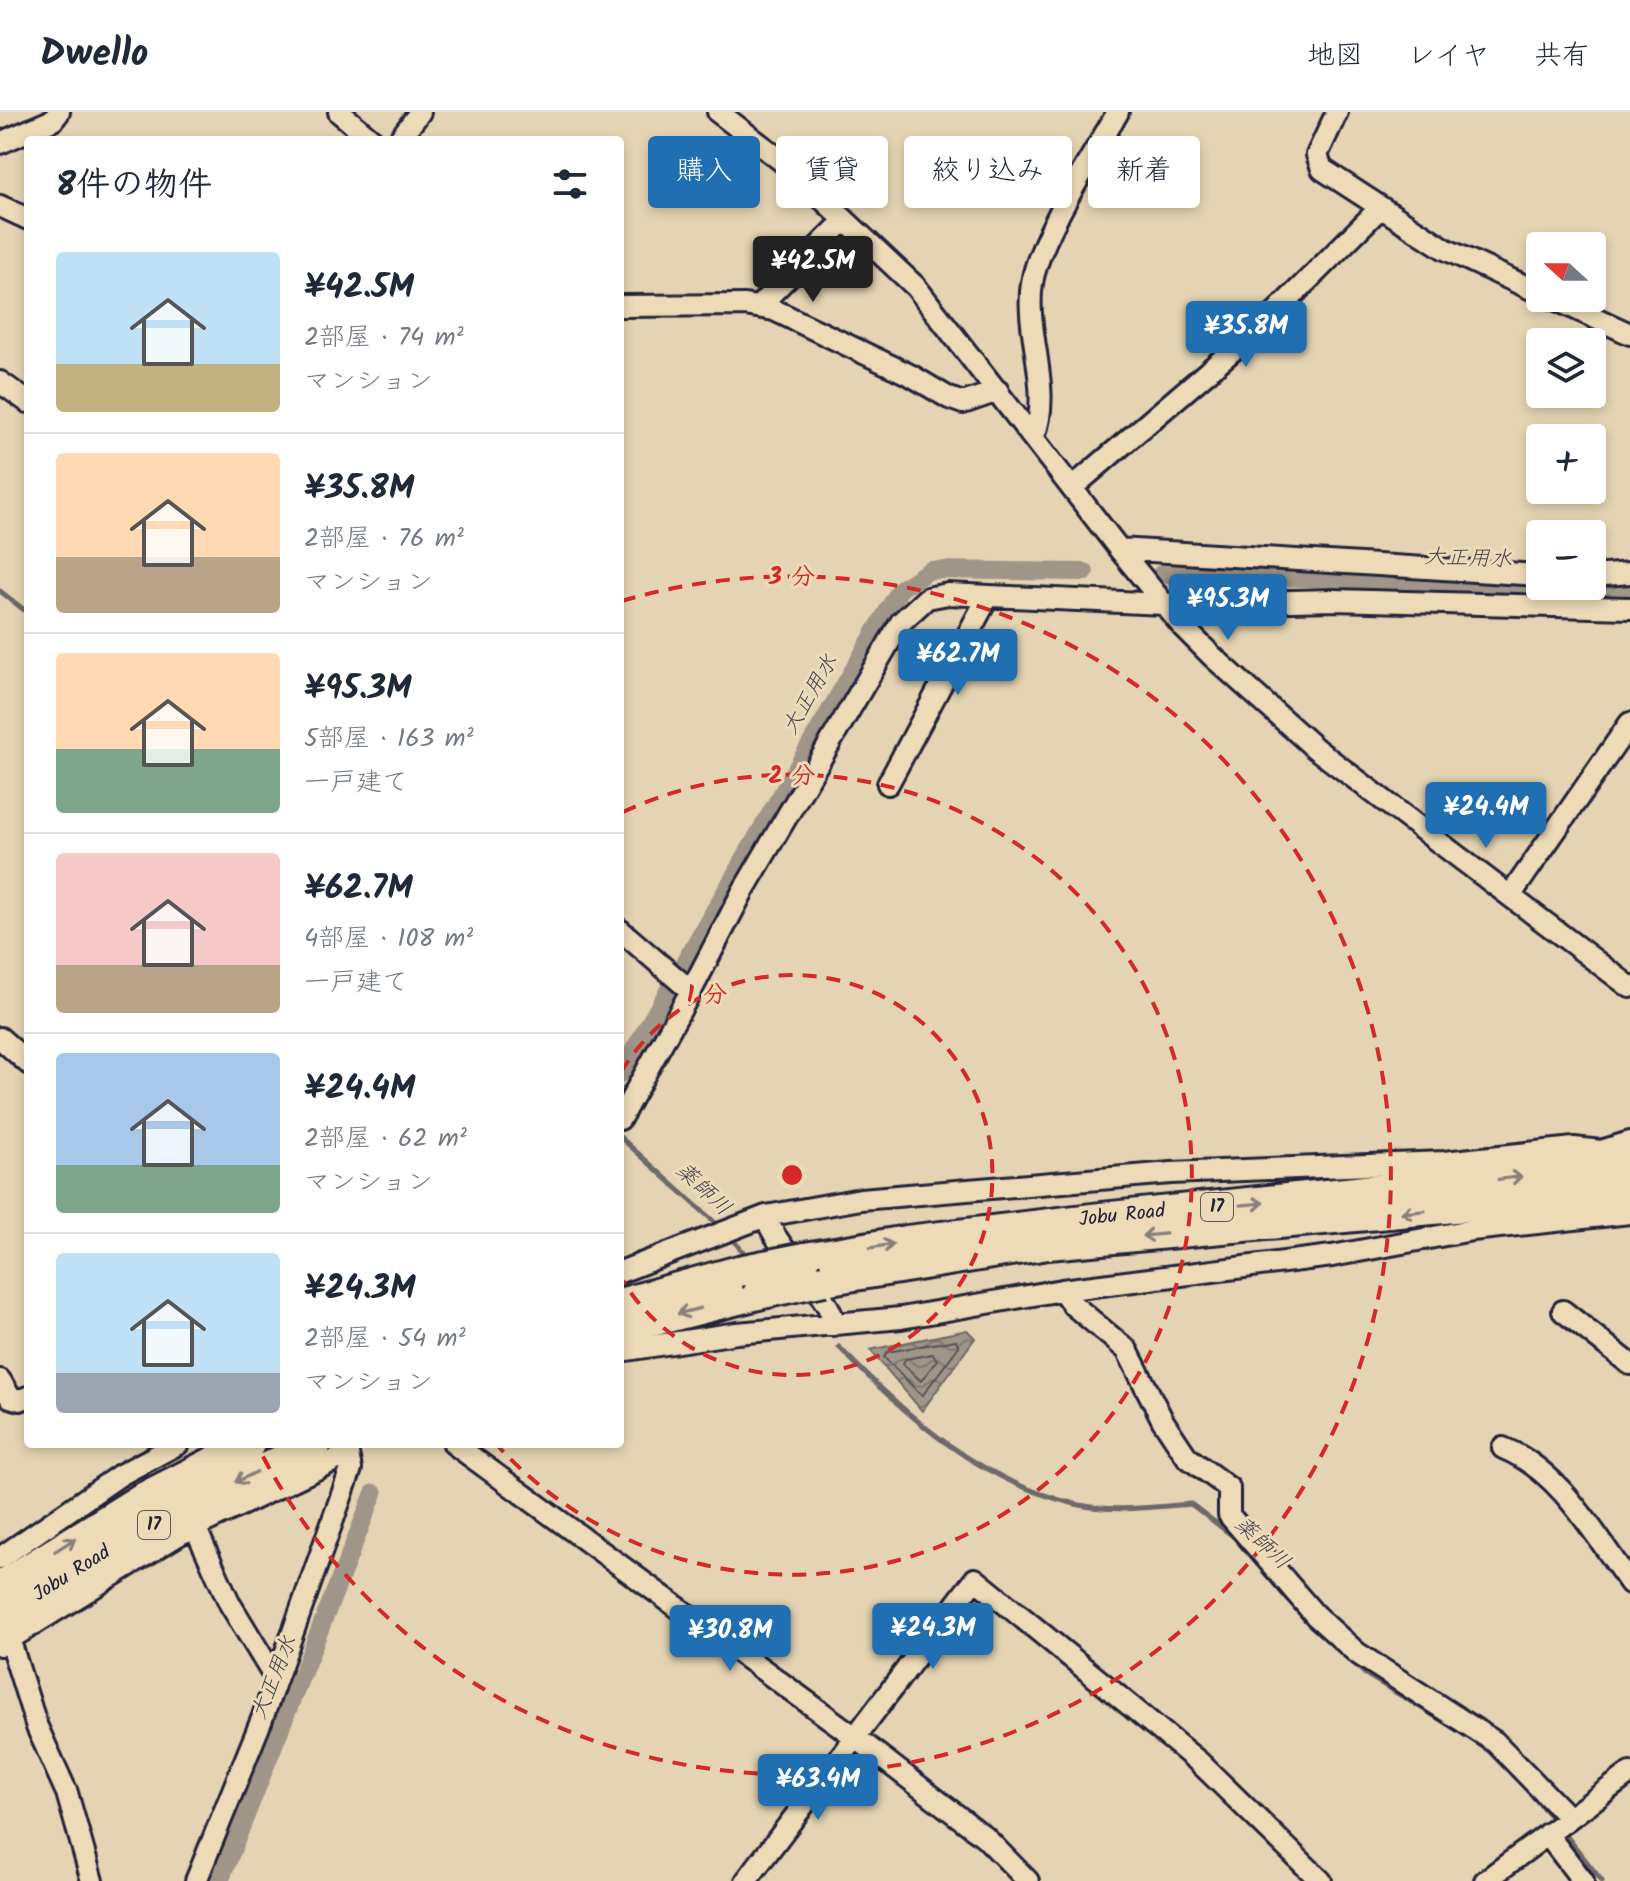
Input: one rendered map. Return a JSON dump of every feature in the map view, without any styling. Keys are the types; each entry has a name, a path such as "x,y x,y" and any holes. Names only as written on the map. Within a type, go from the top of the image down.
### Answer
{"highway":[{"name":"Jobu Road","path":"624,1328 758,1294 815,1269 1073,1221 1612,1161"},
{"name":"Jobu Road","path":"624,1303 739,1271 930,1260 1048,1244 1630,1191"},
{"name":"Jobu Road","path":"0,1587 141,1499 241,1448"},
{"name":"Jobu Road","path":"3,1634 91,1560 169,1516 308,1448"}],"street":[{"path":"0,143 53,120 59,112"},
{"path":"339,112 367,136"},
{"path":"402,136 420,112"},
{"path":"718,112 783,162 930,302 1119,549 1164,604 1232,676 1316,749 1630,987"},
{"path":"1034,436 1040,413 1032,283 1062,210 1118,112"},
{"path":"1337,112 1317,155 1322,169 1445,249 1526,287"},
{"path":"0,206 24,217"},
{"path":"1073,487 1266,322 1380,208"},
{"path":"758,307 845,220"},
{"path":"624,306 758,307 802,323 963,403 998,391"},
{"path":"1582,312 1630,334"},
{"path":"0,382 24,399"},
{"path":"1119,549 1526,574"},
{"path":"1606,575 1630,573"},
{"path":"624,1111 688,988 901,622 918,604 935,595 1164,604 1333,600 1630,608"},
{"path":"888,784 982,608 984,597"},
{"path":"1510,896 1630,723"},
{"path":"624,933 688,988"},
{"path":"0,1038 24,1059"},
{"path":"624,1270 703,1237 766,1216 861,1199 1069,1180 1419,1164 1574,1148 1612,1161 1630,1142"},
{"path":"624,1350 692,1338 901,1318 1062,1290 1332,1256 1472,1230 1630,1213"},
{"path":"766,1216 776,1242 831,1310 834,1325"},
{"path":"1062,1290 1073,1305 1127,1350 1180,1449 1229,1488 1229,1515 1315,1615 1357,1653 1495,1742 1559,1826 1583,1881"},
{"path":"1563,1311 1630,1364"},
{"path":"0,1380 10,1397 24,1398"},
{"path":"459,1448 855,1737 985,1837 1028,1881"},
{"path":"1503,1448 1528,1461 1562,1491 1630,1583"},
{"path":"92,1881 67,1793 37,1727 3,1634 193,1522 348,1454 351,1469 275,1678 196,1881"},
{"path":"0,1558 157,1456"},
{"path":"193,1522 230,1604 275,1678"},
{"path":"746,1881 975,1579 1199,1762 1321,1881"},
{"path":"1485,1881 1630,1773"}],"water":[{"path":"967,1330 975,1338 922,1411 870,1350"}],"waterway":[{"name":"大正用水","path":"624,1067 900,589 930,570 1085,572"},
{"name":"大正用水","path":"1161,574 1630,587"},
{"name":"薬師川","path":"0,591 24,610"},
{"name":"薬師川","path":"624,1141 720,1227"},
{"name":"薬師川","path":"730,1237 750,1259"},
{"name":"薬師川","path":"839,1347 918,1421 975,1462 1007,1479 1040,1493 1089,1507 1191,1504 1238,1540"},
{"name":"大正用水","path":"220,1881 374,1493"},
{"name":"薬師川","path":"1319,1631 1364,1673 1466,1735"},
{"name":"薬師川","path":"1508,1769 1555,1821"},
{"name":"薬師川","path":"1561,1829 1602,1881"}]}
